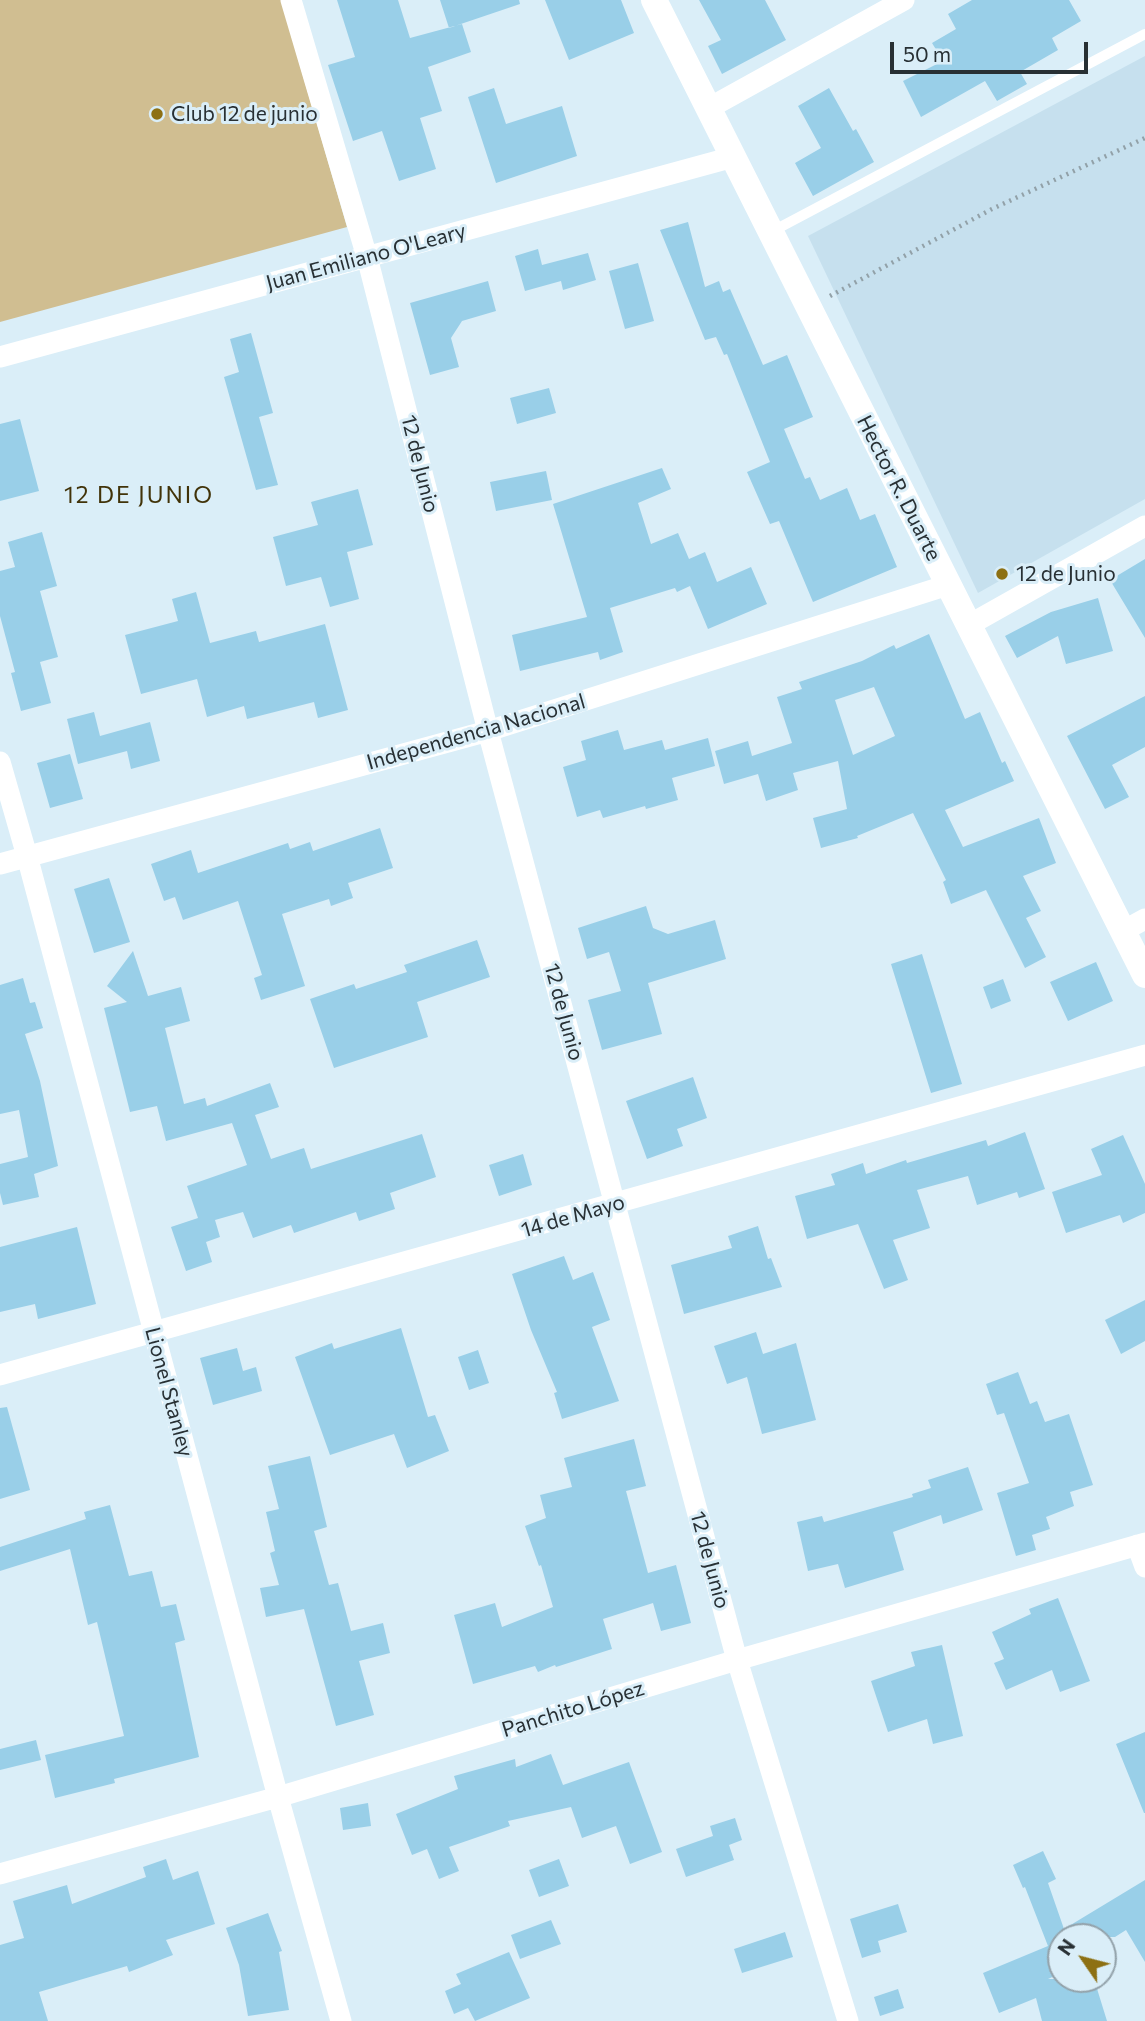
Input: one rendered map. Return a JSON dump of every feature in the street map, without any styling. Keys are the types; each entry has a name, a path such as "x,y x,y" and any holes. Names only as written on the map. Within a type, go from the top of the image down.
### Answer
{"street":[{"name":"12 de Junio","path":"291,0 367,257 488,731 737,1660 848,2021"},
{"name":"Hector R. Duarte","path":"654,0 948,585 1134,925 1145,975"},
{"path":"709,108 904,0"},
{"name":"Juan Emiliano O'Leary","path":"0,357 733,157"},
{"path":"969,625 1145,526"},
{"name":"Independencia Nacional","path":"0,864 488,731 948,585"},
{"name":"Lionel Stanley","path":"0,762 278,1797 341,2021"},
{"name":"14 de Mayo","path":"0,1375 1145,1055"},
{"path":"1141,1544 1145,1567"},
{"name":"Panchito López","path":"0,1874 278,1797 737,1660 1141,1544"}],"lane":[{"path":"771,232 1145,34"}],"path":[{"path":"809,307 992,209 1145,138"}],"shaded area":[{"name":"Club 12 de junio","path":"0,0 281,0 347,227 0,322"},
{"path":"1145,56 1145,499 978,593 808,236"}],"building":[{"path":"337,0 398,0 410,38 462,24 471,52 428,67 442,111 420,118 436,169 399,181 382,131 353,141 328,65 355,57"},
{"path":"440,0 519,0 520,4 449,28"},
{"path":"545,0 621,0 634,33 569,60"},
{"path":"699,0 765,0 786,40 722,74 708,46 721,40"},
{"path":"972,0 1069,0 1081,21 1052,38 1058,50 1020,72 1027,84 997,101 985,81 921,117 903,81 943,61 932,43 956,29 948,14"},
{"path":"494,88 506,124 562,106 577,156 496,183 468,97"},
{"path":"829,88 874,162 813,196 795,163 821,148 798,106"},
{"path":"688,222 705,287 719,281 723,292 730,289 763,365 787,355 813,417 784,429 805,479 810,477 820,500 847,488 860,520 875,514 897,567 813,602 779,521 770,524 747,472 770,462 727,354 724,355 716,337 705,340 660,230"},
{"path":"538,249 542,265 588,253 596,280 563,290 561,281 525,291 515,256"},
{"path":"638,263 654,321 625,329 609,271"},
{"path":"488,281 496,311 462,321 451,338 459,367 430,375 410,303"},
{"path":"251,333 273,413 259,417 278,485 256,490 224,377 239,372 230,339"},
{"path":"549,388 556,413 517,424 510,398"},
{"path":"20,419 39,491 0,501 0,424"},
{"path":"662,468 671,489 638,503 651,544 678,533 689,559 705,552 717,582 751,567 767,604 708,629 690,586 677,592 675,588 610,608 623,652 600,660 598,652 520,671 512,635 587,617 553,504"},
{"path":"546,471 552,500 496,511 490,482"},
{"path":"358,489 373,545 347,552 359,599 330,607 321,577 286,586 273,537 318,525 311,502"},
{"path":"42,532 57,586 40,591 58,657 40,662 51,703 21,711 11,673 15,672 0,616 0,571 15,567 8,542"},
{"path":"1145,559 1145,638 1110,580"},
{"path":"196,592 210,643 256,631 259,642 325,624 348,710 318,718 314,702 247,719 244,706 207,717 197,679 141,694 125,635 178,621 172,599"},
{"path":"1098,598 1113,651 1066,664 1058,636 1017,658 1005,636 1051,612"},
{"path":"929,634 965,719 980,712 1002,763 1005,761 1014,781 945,810 963,847 1039,818 1056,863 1023,876 1041,911 1026,918 1046,957 1025,968 986,890 951,904 943,882 946,880 913,813 857,836 858,838 821,848 813,818 847,809 838,761 793,773 798,790 766,801 758,774 724,784 715,751 748,741 752,756 792,743 777,697 802,689 799,682 862,661 894,645 896,649","holes":["874,687 895,736 853,755 835,700"]},
{"path":"1145,696 1145,747 1112,765 1129,797 1105,809 1067,736"},
{"path":"94,712 100,736 150,722 160,761 131,769 127,751 78,764 67,719"},
{"path":"618,730 624,750 662,740 665,750 708,738 715,766 672,778 678,800 603,818 600,810 577,817 563,767 586,760 581,741"},
{"path":"70,754 83,799 50,808 37,763"},
{"path":"380,828 393,868 348,883 353,898 331,906 329,899 282,914 305,986 261,1000 254,978 262,975 238,901 183,920 175,897 164,901 151,864 191,850 198,873 288,843 290,849 310,842 313,851"},
{"path":"109,878 130,942 94,953 74,889"},
{"path":"646,906 653,928 668,934 715,920 726,959 648,983 662,1034 602,1050 588,1000 621,991 609,952 587,959 578,928"},
{"path":"477,940 490,977 417,1002 428,1037 334,1068 310,999 354,984 356,989 407,972 404,965"},
{"path":"133,951 148,996 181,987 190,1021 165,1028 184,1104 205,1098 207,1106 270,1083 279,1107 255,1115 271,1159 304,1148 311,1169 422,1134 436,1177 390,1193 395,1209 359,1221 356,1212 294,1233 291,1225 253,1238 243,1212 215,1220 220,1237 206,1242 212,1262 186,1271 171,1227 198,1218 187,1186 247,1165 232,1123 166,1141 157,1106 130,1112 104,1008 127,1002 107,986"},
{"path":"922,954 962,1084 931,1093 891,964"},
{"path":"1096,962 1113,1001 1068,1021 1050,982"},
{"path":"23,978 30,1003 35,1002 43,1028 25,1034 40,1081 58,1166 34,1174 39,1197 3,1205 0,1193 0,1164 28,1157 19,1110 0,1114 0,985"},
{"path":"1003,979 1011,1001 991,1009 983,987"},
{"path":"693,1077 707,1118 677,1129 683,1146 647,1159 626,1101"},
{"path":"1025,1132 1045,1189 1019,1198 1017,1192 977,1205 968,1176 917,1190 930,1228 893,1240 908,1280 884,1289 858,1224 807,1239 795,1196 835,1185 831,1174 863,1163 866,1174 906,1160 907,1163 986,1140 988,1146"},
{"path":"1123,1135 1145,1184 1145,1213 1123,1223 1120,1215 1066,1233 1052,1192 1102,1175 1091,1149"},
{"path":"523,1154 532,1185 499,1196 489,1165"},
{"path":"758,1226 768,1259 771,1258 782,1287 684,1314 671,1265 732,1248 728,1236"},
{"path":"77,1227 96,1304 38,1319 35,1304 0,1312 0,1247"},
{"path":"564,1256 573,1280 593,1272 610,1320 592,1327 619,1401 562,1419 554,1393 557,1392 531,1330 512,1274"},
{"path":"1145,1300 1145,1341 1121,1354 1105,1320"},
{"path":"401,1328 428,1417 435,1415 449,1451 407,1468 394,1434 330,1455 295,1357 332,1343 334,1349"},
{"path":"756,1332 763,1354 796,1343 816,1420 762,1434 747,1377 727,1384 714,1346"},
{"path":"237,1348 243,1371 256,1367 262,1391 213,1405 200,1358"},
{"path":"478,1350 489,1383 469,1390 458,1357"},
{"path":"1018,1372 1030,1404 1037,1401 1045,1422 1069,1414 1093,1485 1070,1492 1074,1506 1046,1517 1050,1529 1032,1535 1036,1550 1016,1556 997,1493 1029,1483 1004,1413 997,1415 986,1384"},
{"path":"7,1407 30,1490 0,1499 0,1408"},
{"path":"634,1439 646,1486 626,1491 648,1573 676,1565 691,1623 661,1631 653,1603 603,1619 612,1649 538,1672 535,1666 473,1684 454,1615 495,1603 502,1627 553,1607 541,1565 539,1566 525,1526 546,1518 540,1495 572,1487 564,1458"},
{"path":"310,1456 327,1527 314,1531 329,1585 338,1583 351,1631 383,1623 390,1653 359,1661 374,1715 336,1726 304,1609 266,1617 260,1588 279,1585 270,1553 275,1551 266,1512 279,1509 268,1466"},
{"path":"968,1467 983,1510 943,1524 941,1515 893,1532 904,1570 845,1588 838,1564 808,1571 797,1522 822,1516 824,1522 913,1497 912,1494 931,1488 928,1480"},
{"path":"110,1505 129,1576 152,1571 161,1607 176,1604 185,1640 175,1643 199,1757 114,1779 115,1783 55,1798 45,1755 124,1736 97,1622 88,1625 70,1549 0,1571 0,1547 86,1519 84,1512"},
{"path":"1058,1598 1090,1681 1060,1692 1052,1670 1006,1690 994,1663 1004,1659 992,1632 1031,1614 1029,1609"},
{"path":"942,1645 963,1736 933,1744 927,1719 888,1732 871,1681 915,1666 911,1652"},
{"path":"1145,1732 1145,1813 1144,1813 1116,1744"},
{"path":"36,1740 41,1760 0,1770 0,1749"},
{"path":"551,1754 563,1785 629,1762 662,1852 630,1864 616,1826 582,1838 571,1807 508,1821 510,1826 449,1847 459,1871 439,1879 427,1849 412,1855 396,1814 458,1789 454,1776 515,1759 516,1767"},
{"path":"368,1803 371,1826 343,1830 340,1808"},
{"path":"735,1818 742,1840 729,1845 734,1860 686,1877 676,1849 713,1836 710,1826"},
{"path":"1043,1851 1056,1879 1048,1883 1062,1923 1047,1923 1047,1943 1025,1887 1023,1888 1013,1865"},
{"path":"166,1859 173,1880 198,1871 215,1924 166,1940 173,1955 129,1972 127,1966 39,1992 48,2021 0,2021 0,1945 24,1938 13,1901 67,1885 72,1904 146,1877 143,1867"},
{"path":"559,1859 569,1886 539,1897 529,1870"},
{"path":"1145,1880 1145,1962 1126,1930 1117,1936 1117,1923 1074,1923"},
{"path":"898,1904 907,1932 878,1941 881,1952 862,1958 850,1919"},
{"path":"268,1913 282,1951 279,1952 289,2010 248,2016 239,1965 226,1928"},
{"path":"551,1920 561,1944 520,1959 511,1935"},
{"path":"785,1932 793,1957 742,1973 734,1949"},
{"path":"1047,1946 1047,1993 1098,1993 1107,2021 1042,2021 1036,1998 999,2013 983,1973"},
{"path":"509,1952 530,1998 475,2021 468,2008 454,2014 445,1991 461,1984 456,1974"},
{"path":"898,1989 904,2008 880,2016 874,1997"}],"place":[{"name":"Club 12 de junio","path":"157,114"},
{"name":"12 de Junio","path":"1002,574"}],"district":[{"name":"12 DE JUNIO","path":"139,495"}]}
